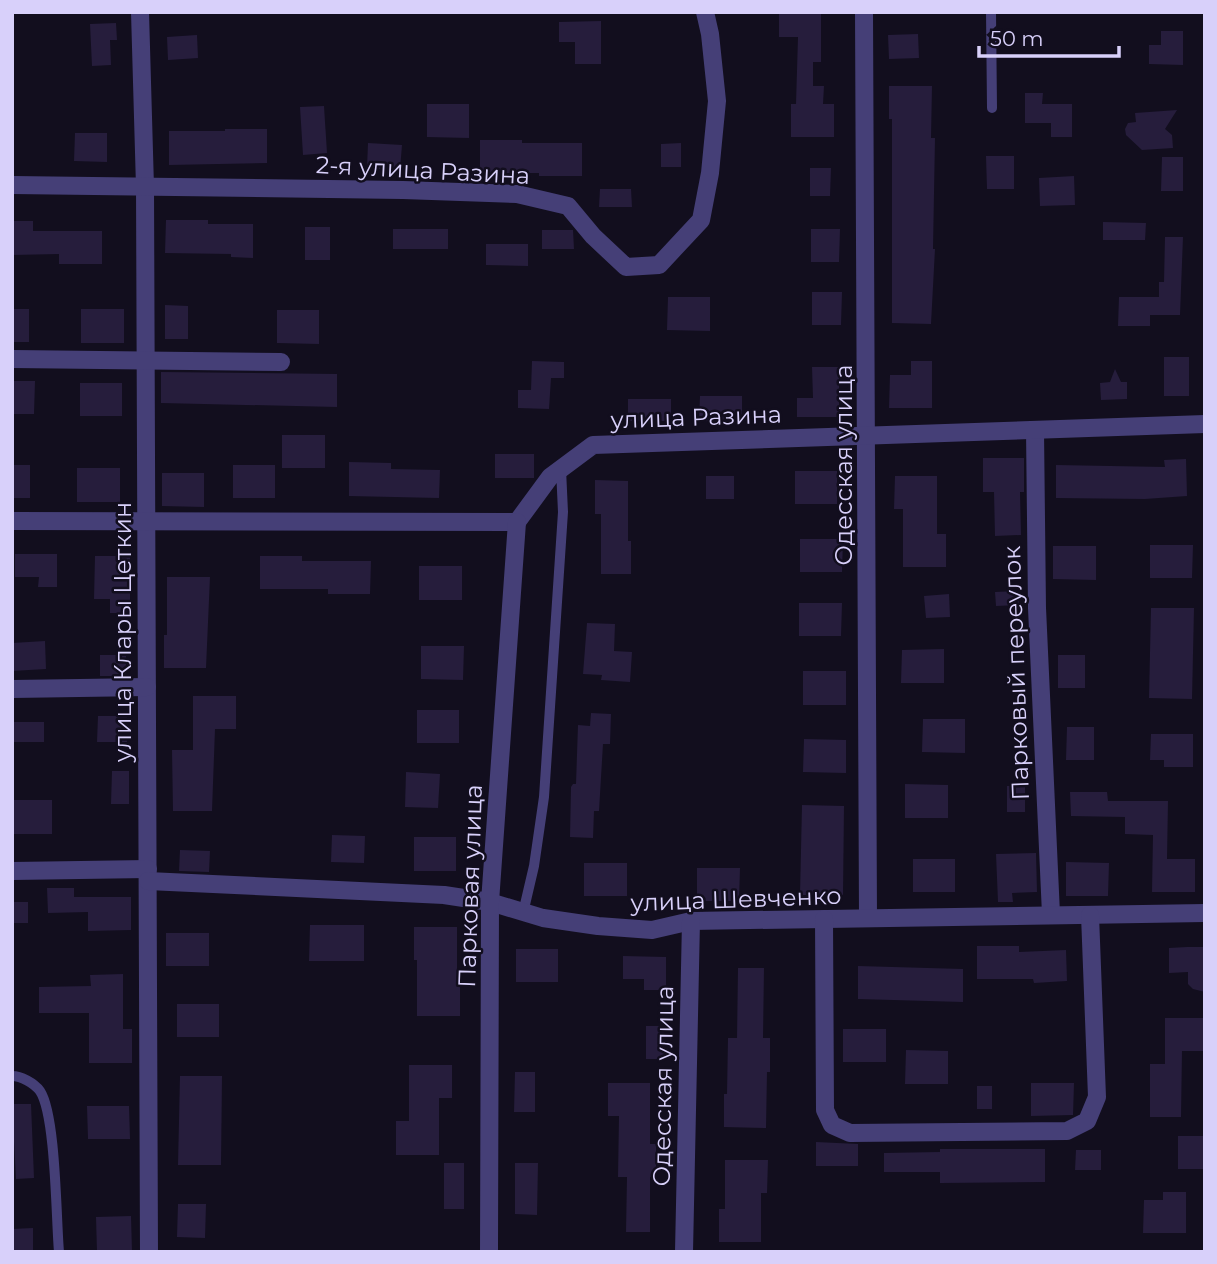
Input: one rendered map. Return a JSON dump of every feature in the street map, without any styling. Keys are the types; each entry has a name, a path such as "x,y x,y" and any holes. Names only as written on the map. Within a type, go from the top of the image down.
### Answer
{"street":[{"name":"улица Клары Цеткин","path":"140,12 145,187 149,1252"},
{"name":"2-я улица Разина","path":"12,186 404,190 517,194 568,206 593,236 626,267 659,265 701,220 710,173 716,100 710,34 705,12"},
{"name":"Одесская улица","path":"864,12 868,918"},
{"path":"12,359 281,362"},
{"name":"улица Разина","path":"517,522 550,477 593,445 1205,424"},
{"name":"Парковый переулок","path":"1035,430 1037,608 1051,914"},
{"path":"12,521 517,522"},
{"name":"Парковая улица","path":"489,1252 490,902 517,522"},
{"path":"12,689 147,687"},
{"name":"улица Шевченко","path":"12,871 148,875 444,895 490,902 523,913 598,926 652,930 691,921 1205,913"},
{"path":"824,919 825,1110 832,1125 850,1133 1067,1131 1087,1121 1097,1097 1090,915"},
{"name":"Одесская улица","path":"684,1252 691,921"}],"lane":[{"path":"991,12 992,108"},
{"path":"523,913 534,866 544,797 563,512 561,469"},
{"path":"12,1076 20,1076 39,1089 46,1104 59,1252"}],"building":[{"path":"779,12 821,12 821,62 813,62 813,86 824,86 823,104 834,104 834,137 791,137 791,104 796,104 798,37 779,37"},
{"path":"601,21 601,64 575,64 575,42 559,42 559,22"},
{"path":"116,23 117,40 110,40 111,65 92,66 90,24"},
{"path":"1161,31 1183,31 1183,65 1149,64 1149,45 1161,45"},
{"path":"918,34 919,58 889,59 888,35"},
{"path":"197,35 198,58 168,60 167,37"},
{"path":"889,86 932,86 935,249 931,324 892,323 892,119 889,119"},
{"path":"1025,93 1043,93 1042,104 1072,104 1072,137 1051,137 1051,123 1025,123"},
{"path":"427,104 469,104 469,138 427,137"},
{"path":"324,106 327,153 303,155 300,107"},
{"path":"1177,110 1165,129 1172,135 1173,148 1142,150 1126,135 1128,123 1136,122 1135,113"},
{"path":"267,129 267,163 169,165 169,131"},
{"path":"75,133 107,133 107,162 74,161"},
{"path":"480,140 582,143 582,176 480,173"},
{"path":"368,143 402,145 400,170 367,168"},
{"path":"681,143 681,167 661,167 661,144"},
{"path":"986,156 1014,156 1014,189 987,189"},
{"path":"1162,157 1183,157 1183,191 1161,191"},
{"path":"810,168 831,168 830,196 810,196"},
{"path":"1074,176 1075,205 1040,206 1039,178"},
{"path":"600,189 631,189 632,207 599,207"},
{"path":"166,220 253,224 253,258 231,257 231,254 165,253"},
{"path":"12,221 33,221 33,231 102,231 102,264 59,264 59,254 12,255"},
{"path":"1103,222 1146,223 1145,240 1103,240"},
{"path":"305,227 330,227 330,260 305,260"},
{"path":"393,229 448,229 448,249 393,249"},
{"path":"811,229 840,229 839,262 811,262"},
{"path":"542,230 573,230 574,249 542,249"},
{"path":"1165,237 1183,237 1180,315 1150,315 1150,326 1118,326 1119,297 1159,297 1159,282 1164,282"},
{"path":"486,244 528,244 528,266 486,265"},
{"path":"812,292 842,292 841,325 812,325"},
{"path":"668,297 710,297 710,331 667,330"},
{"path":"165,305 188,306 188,339 165,339"},
{"path":"12,309 29,309 29,342 12,342"},
{"path":"81,309 124,309 124,343 81,343"},
{"path":"277,310 319,310 319,344 277,343"},
{"path":"1164,357 1189,357 1189,396 1164,396"},
{"path":"532,361 564,362 564,378 551,378 549,409 518,408 518,390 531,390"},
{"path":"911,361 932,361 932,408 889,408 890,375 911,375"},
{"path":"812,367 839,367 839,417 797,417 797,398 813,398"},
{"path":"1115,369 1121,382 1127,382 1127,399 1101,400 1100,383 1110,382"},
{"path":"161,372 337,374 337,407 161,403"},
{"path":"12,381 35,381 34,414 12,414"},
{"path":"80,383 122,383 122,416 80,416"},
{"path":"700,396 742,396 742,422 699,421"},
{"path":"628,399 671,399 671,421 628,421"},
{"path":"282,435 325,435 325,468 282,468"},
{"path":"495,454 534,454 534,478 495,478"},
{"path":"983,458 1024,458 1024,492 1020,492 1021,535 995,536 994,492 983,492"},
{"path":"1186,459 1187,496 1145,499 1056,498 1056,465 1165,467 1164,460"},
{"path":"349,462 391,463 391,469 440,470 439,498 349,496"},
{"path":"12,465 30,465 30,498 12,498"},
{"path":"233,465 275,465 275,498 233,498"},
{"path":"77,468 120,468 120,502 77,502"},
{"path":"795,471 837,471 837,504 795,504"},
{"path":"162,473 204,473 204,507 162,506"},
{"path":"706,476 734,476 734,499 706,499"},
{"path":"895,476 937,476 937,534 946,534 946,567 903,567 903,509 894,509"},
{"path":"595,480 628,481 631,574 601,574 601,514 595,514"},
{"path":"800,539 843,539 842,572 800,572"},
{"path":"1150,545 1193,545 1192,578 1150,578"},
{"path":"1053,546 1096,546 1096,580 1053,579"},
{"path":"15,554 57,554 57,587 38,587 39,577 15,577"},
{"path":"95,556 130,556 130,613 110,613 110,599 94,599"},
{"path":"260,556 302,556 302,561 371,561 370,594 328,594 328,589 260,589"},
{"path":"419,566 462,566 462,600 419,600"},
{"path":"167,577 210,577 206,668 164,668"},
{"path":"1019,591 1019,605 996,606 995,592"},
{"path":"949,594 950,617 926,618 924,596"},
{"path":"799,603 842,603 841,636 799,636"},
{"path":"1151,608 1194,608 1192,699 1149,698"},
{"path":"587,623 615,624 614,651 632,652 630,682 601,680 602,675 583,674"},
{"path":"45,641 46,669 12,671 12,643"},
{"path":"421,646 464,646 463,680 421,679"},
{"path":"944,649 944,683 901,683 902,650"},
{"path":"100,655 126,655 126,676 100,676"},
{"path":"1058,655 1085,655 1085,688 1058,688"},
{"path":"803,671 846,671 846,705 803,705"},
{"path":"193,696 236,696 236,729 215,729 212,811 173,811 172,750 193,750"},
{"path":"417,710 459,710 459,743 417,743"},
{"path":"591,713 611,714 610,744 603,744 599,811 594,811 593,838 570,837 571,787 576,784 578,725 590,726"},
{"path":"98,716 127,716 127,742 97,742"},
{"path":"923,719 965,719 965,753 922,752"},
{"path":"12,722 44,722 44,742 12,742"},
{"path":"1067,727 1094,727 1094,760 1066,760"},
{"path":"1151,734 1193,734 1193,767 1164,767 1164,760 1150,760"},
{"path":"804,739 846,740 846,773 803,772"},
{"path":"112,771 129,771 129,804 111,804"},
{"path":"406,772 440,774 438,808 405,807"},
{"path":"905,784 948,785 948,818 905,818"},
{"path":"1007,786 1025,786 1025,812 1007,812"},
{"path":"1070,792 1107,792 1108,801 1168,801 1167,859 1195,859 1195,892 1152,892 1153,835 1125,834 1125,817 1071,816"},
{"path":"14,800 52,800 52,834 14,834"},
{"path":"802,805 844,806 843,895 800,895"},
{"path":"332,835 365,836 364,863 331,862"},
{"path":"414,837 456,837 456,871 414,871"},
{"path":"180,850 210,851 209,872 179,871"},
{"path":"1036,853 1037,892 1012,893 1013,902 998,902 996,854"},
{"path":"913,859 955,859 955,892 913,892"},
{"path":"1066,862 1109,863 1108,896 1066,896"},
{"path":"584,863 627,863 627,896 584,896"},
{"path":"697,868 740,868 739,901 697,901"},
{"path":"47,888 74,888 74,897 131,897 131,930 88,931 88,912 48,913"},
{"path":"12,902 28,902 28,923 12,923"},
{"path":"310,925 364,925 364,961 309,961"},
{"path":"414,927 457,927 460,1016 417,1016"},
{"path":"166,933 209,933 209,966 166,966"},
{"path":"977,946 1019,946 1019,952 1066,950 1067,981 1034,983 1033,979 977,979"},
{"path":"1205,947 1205,992 1193,989 1188,984 1188,972 1169,973 1169,948"},
{"path":"516,949 558,949 558,982 516,982"},
{"path":"623,956 666,957 666,990 644,990 644,979 623,979"},
{"path":"858,966 963,969 963,1002 858,999"},
{"path":"738,968 764,968 763,1038 770,1038 766,1128 724,1127 728,1038 737,1038"},
{"path":"123,974 123,1029 132,1029 132,1063 89,1063 89,1013 39,1013 39,987 91,986 90,975"},
{"path":"177,1004 219,1004 219,1037 177,1037"},
{"path":"1165,1018 1205,1018 1205,1051 1182,1051 1181,1117 1150,1117 1150,1064 1165,1064"},
{"path":"646,1026 664,1026 664,1059 646,1059"},
{"path":"843,1029 886,1029 886,1062 843,1062"},
{"path":"906,1050 948,1051 948,1084 905,1084"},
{"path":"409,1065 452,1065 452,1098 439,1098 439,1155 396,1155 396,1121 409,1121"},
{"path":"515,1072 535,1072 535,1112 514,1112"},
{"path":"180,1076 222,1076 221,1165 178,1165"},
{"path":"608,1083 650,1083 650,1144 656,1144 656,1177 650,1177 650,1232 626,1232 627,1177 618,1177 619,1116 608,1116"},
{"path":"1031,1083 1074,1083 1073,1115 1031,1116"},
{"path":"977,1086 992,1086 992,1109 977,1109"},
{"path":"12,1104 31,1104 34,1178 16,1179"},
{"path":"87,1106 129,1106 130,1139 88,1139"},
{"path":"1178,1136 1205,1136 1205,1169 1178,1169"},
{"path":"816,1142 858,1144 858,1166 816,1166"},
{"path":"940,1149 1045,1149 1045,1182 940,1183 940,1172 884,1172 884,1153 940,1152"},
{"path":"1076,1150 1101,1150 1101,1170 1075,1170"},
{"path":"725,1160 768,1160 767,1193 761,1193 761,1242 719,1242 719,1209 725,1209"},
{"path":"444,1163 464,1163 464,1209 444,1209"},
{"path":"515,1163 538,1163 537,1215 515,1214"},
{"path":"1163,1192 1186,1192 1186,1233 1143,1233 1144,1200 1163,1200"},
{"path":"178,1204 206,1204 205,1238 177,1237"},
{"path":"131,1216 132,1252 97,1252 96,1217"},
{"path":"33,1228 33,1252 12,1252 12,1229"}]}
